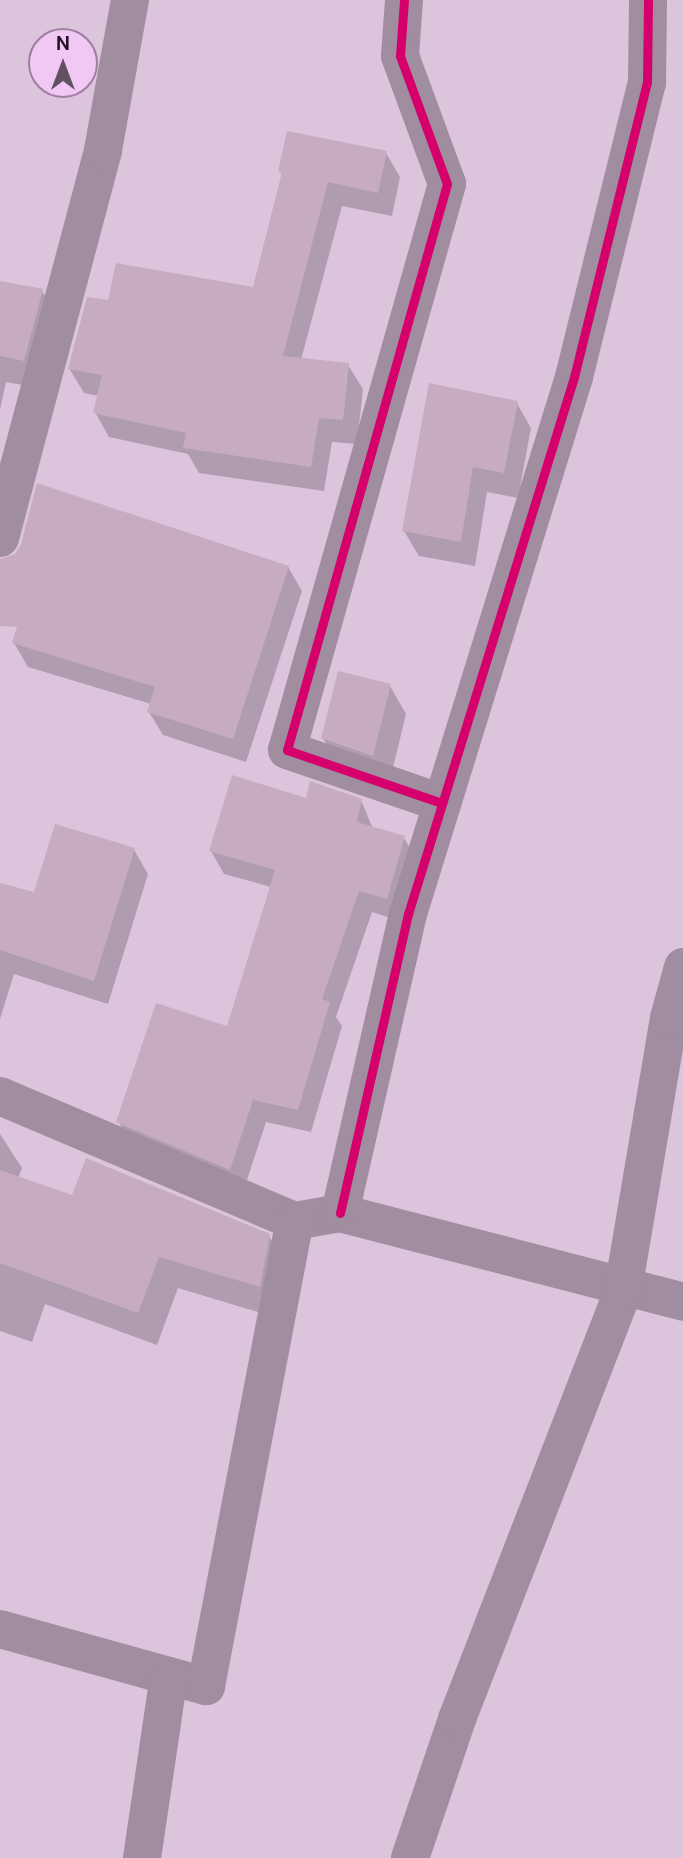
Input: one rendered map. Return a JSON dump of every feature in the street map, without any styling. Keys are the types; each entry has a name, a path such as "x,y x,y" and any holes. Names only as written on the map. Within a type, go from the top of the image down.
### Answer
{"street":[{"path":"0,538 103,150 130,0"},
{"path":"404,0 400,56 447,184 287,750 442,803"},
{"path":"340,1213 408,914 574,377 647,83 648,0"},
{"path":"410,1858 457,1719 623,1290 669,1018 683,967"},
{"path":"0,1096 295,1221 340,1213 623,1290 683,1302"},
{"path":"0,1629 206,1686 295,1221"},
{"path":"142,1858 169,1676"}],"building":[{"path":"287,131 387,151 378,193 328,182 283,356 349,363 343,420 319,418 311,467 183,448 186,433 93,413 102,375 68,369 87,297 108,300 116,263 253,287 282,172 278,171"},
{"path":"0,281 43,289 24,361 0,356"},
{"path":"429,383 518,401 504,473 473,467 461,542 402,531"},
{"path":"37,483 289,566 233,739 147,712 155,687 12,643 17,627 0,626 0,559 15,554 21,544"},
{"path":"338,671 391,684 373,756 321,738"},
{"path":"232,775 306,798 310,781 362,799 357,822 405,836 387,899 359,891 322,999 330,1002 298,1110 253,1100 230,1170 116,1122 156,1003 227,1026 275,870 209,851"},
{"path":"55,824 135,848 94,981 0,950 0,883 34,892"},
{"path":"86,1158 270,1234 260,1287 159,1257 138,1313 0,1263 0,1170 72,1195"}],"cycle path":[{"path":"404,0 400,56 447,184 287,750 442,803"},
{"path":"340,1213 408,914 574,377 647,83 648,0"}]}
